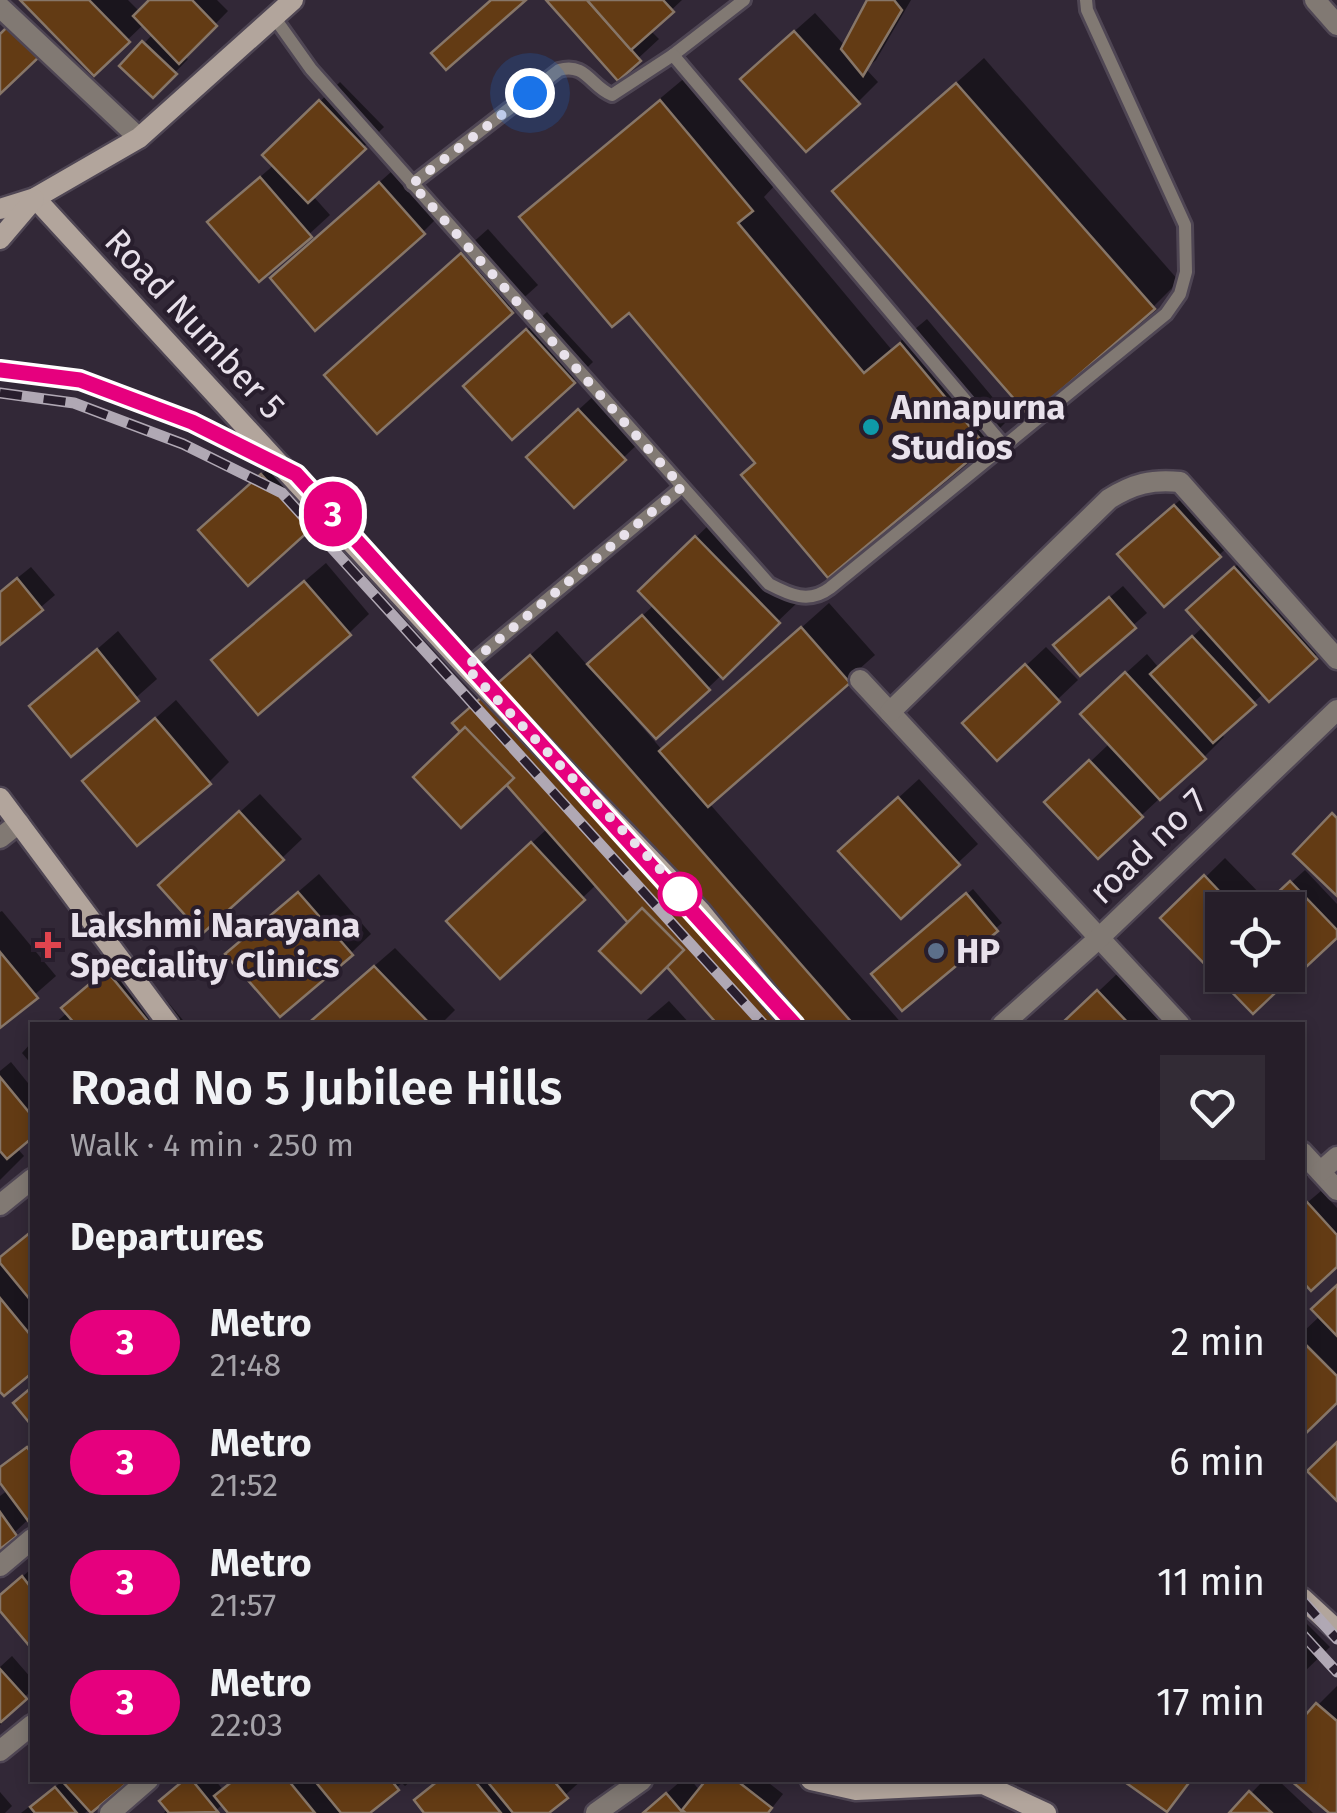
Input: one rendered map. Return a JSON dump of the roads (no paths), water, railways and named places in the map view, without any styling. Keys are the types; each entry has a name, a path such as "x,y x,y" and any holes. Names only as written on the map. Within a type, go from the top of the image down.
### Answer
{"main road":[{"path":"0,209 35,198 139,138 292,0"},
{"path":"0,239 35,198"},
{"name":"Road Number 5","path":"35,198 466,667 700,912 791,1022"},
{"path":"0,798 166,1022"},
{"path":"1305,1601 1337,1630"},
{"path":"820,1782 856,1790 983,1784 1046,1813"}],"street":[{"path":"1315,0 1337,25"},
{"path":"0,6 139,138"},
{"path":"890,712 1110,499 1127,488 1154,480 1180,482 1337,660"},
{"path":"860,680 1177,1022"},
{"name":"road no 7","path":"1005,1022 1098,939 1337,710"},
{"path":"0,838 18,823"},
{"path":"1305,1153 1329,1164 1337,1190"},
{"path":"0,1205 30,1180"},
{"path":"0,1566 30,1541"},
{"path":"0,1751 30,1727"},
{"path":"110,1813 146,1782"},
{"path":"596,1813 639,1782"}],"lane":[{"path":"412,184 559,70 576,68 612,95 673,56 744,0"},
{"path":"274,17 311,69 769,584 796,597 810,598 820,596 1166,314 1180,294 1186,272 1184,225 1086,10 1086,0"},
{"path":"673,56 1004,446"},
{"path":"466,667 682,487"}],"railway":[{"path":"0,370 80,380 192,423 296,474 792,1022"},
{"path":"0,393 74,403 183,444 282,493 761,1022"},
{"path":"1305,1603 1337,1639"},
{"path":"1305,1637 1337,1672"}],"metro line":[{"name":"3","path":"0,370 80,380 192,422 296,474 792,1022"}],"place":[{"name":"Annapurna Studios","path":"871,427"},
{"name":"Lakshmi Narayana Speciality Clinics","path":"48,945"},
{"name":"HP","path":"936,951"}]}
